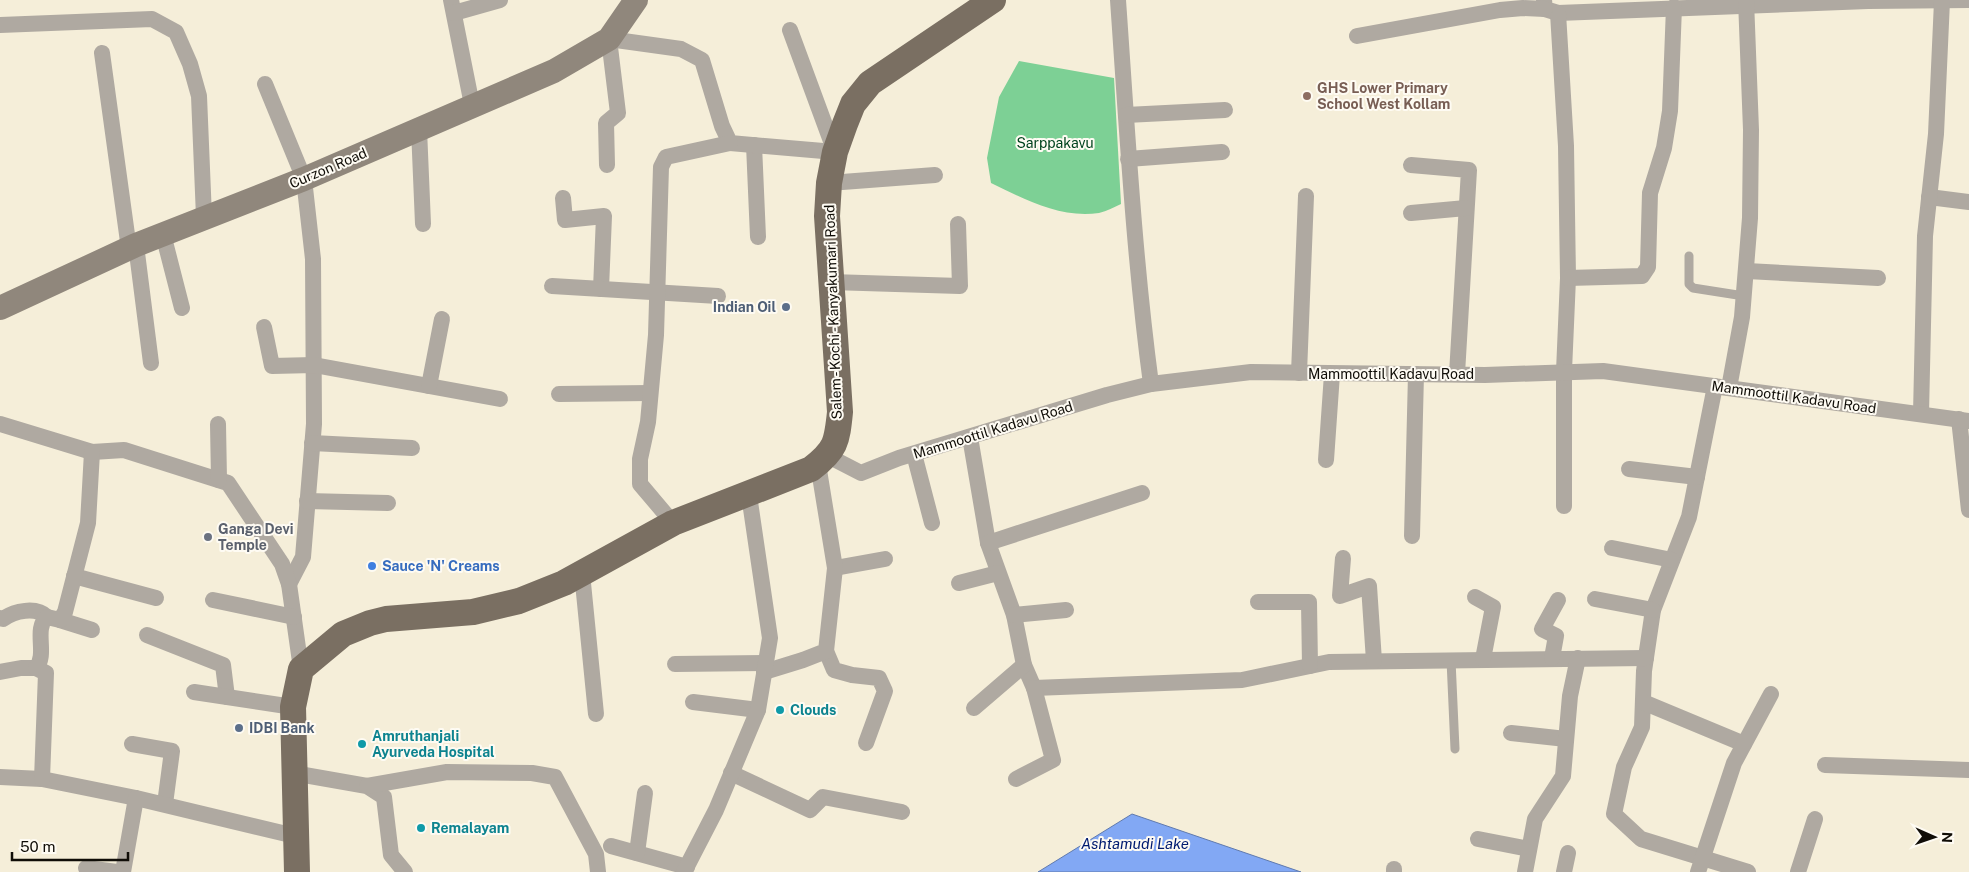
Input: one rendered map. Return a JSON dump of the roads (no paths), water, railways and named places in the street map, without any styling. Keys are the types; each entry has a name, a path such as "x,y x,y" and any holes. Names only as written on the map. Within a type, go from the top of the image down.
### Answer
{"main road":[{"name":"Curzon Road","path":"0,308 132,247 304,178 554,71 610,39 636,0"},
{"name":"Salem - Kochi - Kanyakumari Road","path":"823,460 837,437 840,412 827,216 829,182 835,152 853,104 870,83 993,0"},
{"path":"297,872 293,772 293,707 301,669 343,634 386,619 473,612 519,601 564,583 673,523 749,495 811,469 823,460"}],"street":[{"path":"472,105 452,6 500,0"},
{"path":"1118,0 1128,159 1142,319 1151,384"},
{"path":"1357,36 1500,10 1523,8 1674,7 1868,0 1969,0"},
{"path":"1921,414 1925,236 1936,134 1942,0"},
{"path":"1746,3 1751,130 1750,218 1742,316 1697,477 1688,517 1653,610 1646,658 1642,727 1624,767 1614,814 1641,839 1701,865 1748,872"},
{"path":"1549,7 1566,146 1568,278 1564,371 1564,506"},
{"path":"1568,278 1642,276 1648,267 1650,193 1664,148 1670,111 1674,7"},
{"path":"0,25 152,19 176,32 190,64 199,96 204,217"},
{"path":"673,523 640,484 640,459 648,422 656,335 661,167 666,156 730,143 835,152 790,30"},
{"path":"607,165 606,123 618,112 610,39 681,49 702,60 722,126 730,143"},
{"path":"102,53 151,363"},
{"path":"265,84 304,178 313,259 314,365 312,443 303,557 289,584"},
{"path":"1126,115 1225,110"},
{"path":"418,129 423,224"},
{"path":"754,145 758,238"},
{"path":"1128,159 1222,152"},
{"path":"1411,165 1469,170 1457,374"},
{"path":"829,182 935,175"},
{"path":"1299,373 1306,196"},
{"path":"1929,197 1969,202"},
{"path":"563,198 566,220 604,216 601,289"},
{"path":"1411,213 1466,208"},
{"path":"831,282 960,286 958,224"},
{"path":"163,234 182,308"},
{"path":"1747,271 1878,278"},
{"path":"552,286 718,296"},
{"path":"429,386 442,319"},
{"path":"264,327 272,366 314,365 500,399"},
{"name":"Mammoottil Kadavu Road","path":"823,460 861,473 970,436 1107,395 1151,384 1252,372 1485,375 1564,371 1623,373 1964,420"},
{"path":"1326,460 1332,374"},
{"path":"1412,536 1416,374"},
{"path":"559,394 650,393"},
{"path":"1964,420 1969,510"},
{"path":"0,424 92,452 124,450 228,483 282,564 289,584 301,669"},
{"path":"218,424 219,480"},
{"path":"970,436 988,543 1014,614 1024,665 1034,688 1053,760 1016,779"},
{"path":"312,443 412,448"},
{"path":"36,668 40,664 42,656 42,628 44,620 54,619 65,612 88,523 92,452"},
{"path":"914,454 932,523"},
{"path":"823,460 835,568 826,651 834,670 879,678 885,691 866,743"},
{"path":"1629,469 1697,477"},
{"path":"988,543 1142,493"},
{"path":"611,846 685,869 716,810 758,710 770,638 749,495"},
{"path":"307,501 388,503"},
{"path":"1612,548 1672,560"},
{"path":"1343,558 1340,596 1369,586 1374,661"},
{"path":"835,568 885,559"},
{"path":"582,573 596,714"},
{"path":"959,583 998,573"},
{"path":"74,576 156,598"},
{"path":"1475,597 1494,607 1483,659"},
{"path":"213,600 294,617"},
{"path":"1552,658 1556,636 1542,629 1558,600"},
{"path":"1595,600 1653,610"},
{"path":"1258,602 1309,602 1310,666"},
{"path":"1014,614 1066,610"},
{"path":"0,618 3,619 12,612 38,611 54,619 92,630"},
{"path":"147,635 223,665 227,697"},
{"path":"675,664 765,667 803,660 826,651"},
{"path":"1525,872 1535,819 1563,776 1570,696 1578,658"},
{"path":"1034,688 1242,680 1328,662 1646,658"},
{"path":"974,708 1024,665"},
{"path":"0,672 21,668 36,668 46,673 42,779"},
{"path":"194,692 293,707"},
{"path":"1701,865 1734,763 1771,694"},
{"path":"693,702 758,710"},
{"path":"1643,702 1744,744"},
{"path":"1511,733 1566,739"},
{"path":"132,744 172,751 165,804"},
{"path":"1825,766 1969,770"},
{"path":"293,772 368,786 447,772 532,773 555,777 596,854 598,872"},
{"path":"731,773 810,810 823,797 902,812"},
{"path":"0,777 42,779 165,804 295,836"},
{"path":"368,786 384,797 391,855 405,872"},
{"path":"637,853 645,792"},
{"path":"123,872 136,798"},
{"path":"1798,872 1816,819"},
{"path":"1478,839 1529,849"},
{"path":"1564,872 1568,853"},
{"path":"86,868 117,872"}],"lane":[{"path":"1689,256 1689,284 1693,288 1744,296"},
{"path":"1451,660 1456,749"}],"water":[{"name":"Ashtamudi Lake","path":"1132,814 1301,872 1038,872"}],"place":[{"name":"GHS Lower Primary School West Kollam","path":"1307,96"},
{"name":"Indian Oil","path":"786,307"},
{"name":"Ganga Devi Temple","path":"208,537"},
{"name":"Sauce 'N' Creams","path":"372,566"},
{"name":"Clouds","path":"780,710"},
{"name":"IDBI Bank","path":"239,728"},
{"name":"Amruthanjali Ayurveda Hospital","path":"362,744"},
{"name":"Remalayam","path":"421,828"}],"park label":[{"name":"Sarppakavu","path":"1055,143"}]}
